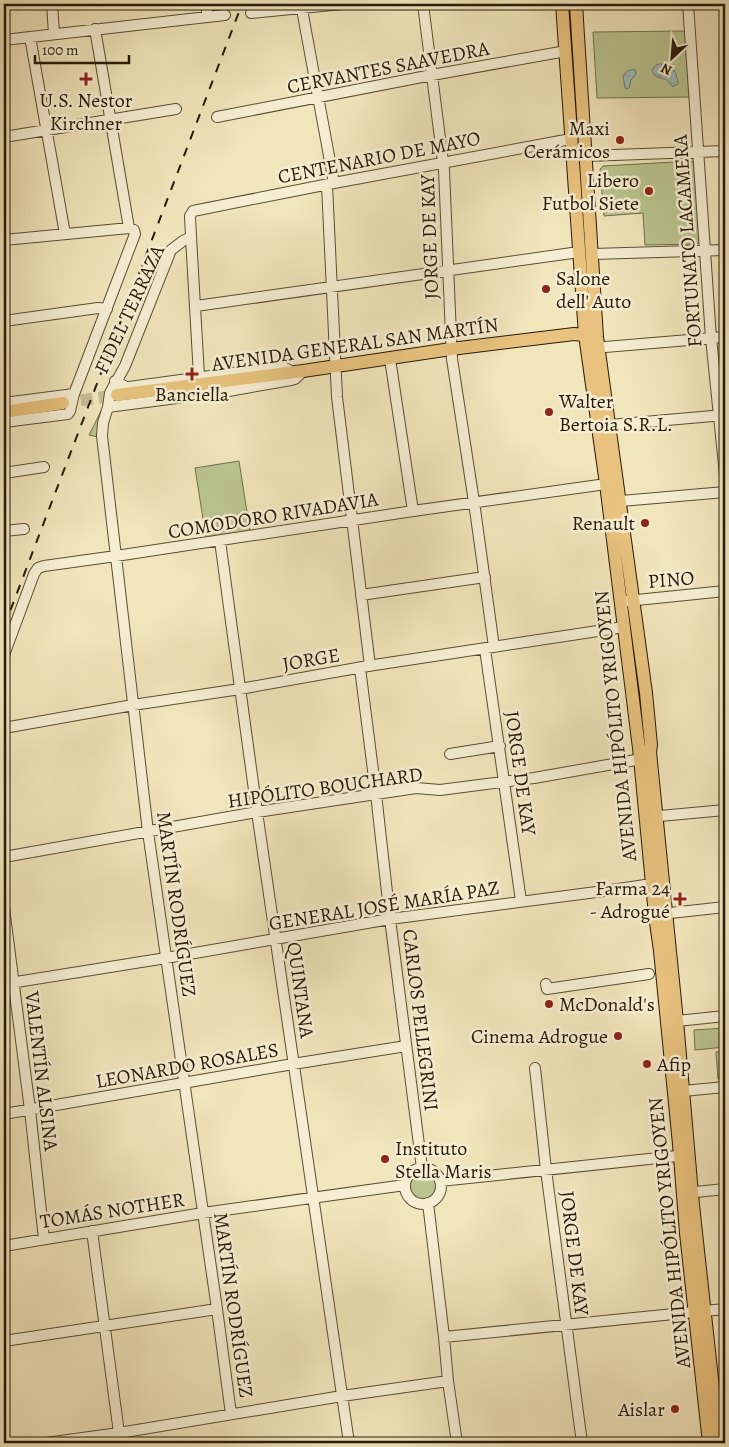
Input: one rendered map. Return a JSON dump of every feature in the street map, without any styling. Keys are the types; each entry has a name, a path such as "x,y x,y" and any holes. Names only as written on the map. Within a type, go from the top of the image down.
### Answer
{"main road":[{"name":"AVENIDA HIPÓLITO YRIGOYEN","path":"562,4 579,252 592,342 606,484 646,693 651,745 645,758"},
{"name":"AVENIDA HIPÓLITO YRIGOYEN","path":"576,4 593,254 592,342 610,425 621,501 627,601 624,628 645,758 660,914 677,1021 683,1091 684,1155"},
{"name":"AVENIDA GENERAL SAN MARTÍN","path":"111,400 451,349 574,334 592,342"},
{"path":"4,412 69,400"},
{"name":"AVENIDA HIPÓLITO YRIGOYEN","path":"651,817 652,884 660,914 660,952 688,1193 709,1443"},
{"name":"AVENIDA HIPÓLITO YRIGOYEN","path":"699,1311 720,1410 719,1443"}],"street":[{"path":"52,4 54,34"},
{"path":"207,4 208,16"},
{"path":"251,13 301,6 342,4"},
{"name":"JORGE DE KAY","path":"423,4 444,163 451,349 485,577 500,746 521,901"},
{"name":"FORTUNATO LACAMERA","path":"688,4 712,338 722,415 725,475"},
{"name":"CARLOS PELLEGRINI","path":"301,6 319,98 330,184 330,287 334,366 361,594 376,794 422,1168"},
{"path":"4,40 224,15"},
{"path":"4,422 68,414 70,411 69,400 107,309 132,231 109,119 95,29"},
{"path":"30,37 65,234"},
{"name":"CERVANTES SAAVEDRA","path":"217,117 566,51"},
{"path":"4,137 176,109"},
{"name":"CENTENARIO DE MAYO","path":"188,238 190,216 193,210 571,139"},
{"path":"586,156 725,151"},
{"path":"4,240 65,234 132,231"},
{"path":"188,238 196,306 199,376"},
{"name":"FIDEL TERRAZA","path":"111,400 115,381 125,366 171,250 188,238"},
{"path":"593,254 725,250"},
{"path":"196,306 579,252"},
{"path":"4,321 98,308 107,309"},
{"path":"592,342 725,337"},
{"path":"390,358 413,511"},
{"path":"115,381 129,387 276,367 299,372"},
{"path":"4,403 69,400"},
{"name":"MARTÍN RODRÍGUEZ","path":"111,400 102,423 102,436 133,706 148,832 231,1414"},
{"path":"610,425 722,415"},
{"path":"4,473 44,467"},
{"name":"COMODORO RIVADAVIA","path":"4,655 34,574 38,568 44,566 606,484"},
{"path":"621,501 725,492"},
{"path":"4,531 24,529"},
{"name":"QUINTANA","path":"220,541 293,1064 349,1443"},
{"path":"361,594 485,577"},
{"name":"PINO","path":"627,601 725,591"},
{"name":"JORGE","path":"4,728 365,667 624,628"},
{"path":"450,754 500,746"},
{"name":"HIPÓLITO BOUCHARD","path":"4,857 257,812 416,788 440,790 534,778 645,758"},
{"path":"651,817 725,810"},
{"name":"GENERAL JOSÉ MARÍA PAZ","path":"8,983 390,919 652,884"},
{"path":"660,914 725,907"},
{"name":"VALENTÍN ALSINA","path":"4,908 8,983 30,1110 44,1239"},
{"path":"546,984 547,989 649,974"},
{"path":"677,1021 725,1016"},
{"name":"LEONARDO ROSALES","path":"4,1114 184,1082 406,1046"},
{"name":"JORGE DE KAY","path":"535,1068 546,1170 582,1443"},
{"path":"683,1091 725,1087"},
{"path":"440,1181 684,1155"},
{"path":"422,1168 433,1172 440,1181 441,1187 437,1197 428,1203 418,1203 410,1198 405,1190 406,1180 412,1171 422,1168"},
{"name":"TOMÁS NOTHER","path":"4,1246 203,1213 405,1185"},
{"path":"688,1193 725,1189"},
{"path":"428,1203 457,1443"},
{"path":"92,1231 119,1433"},
{"path":"4,1341 217,1309"},
{"path":"444,1337 725,1309"},
{"path":"46,1443 448,1381"}],"green space":[{"path":"685,31 690,97 597,98 593,32"},
{"name":"Libero Futbol Siete","path":"692,161 695,165 699,241 697,244 645,245 643,213 604,216 600,169 603,166"},
{"path":"102,409 98,437 89,435"},
{"path":"239,461 250,531 206,538 195,468"},
{"path":"725,1028 725,1047 695,1050 694,1030"},
{"path":"725,1051 725,1079 718,1079 716,1052"},
{"path":"422,1172 428,1173 436,1181 436,1193 428,1201 422,1202 416,1201 408,1193 407,1187 408,1181 416,1173"}],"water":[{"path":"659,64 667,65 673,70 677,76 678,84 673,87 667,80 655,75 652,70"},
{"path":"635,69 636,74 627,89 625,88 623,76 627,71"}],"tunnel":[{"path":"63,403 117,395"}],"railway":[{"path":"4,627 242,4"}],"place":[{"name":"U.S. Nestor Kirchner","path":"86,79"},
{"name":"Maxi Cerámicos","path":"620,140"},
{"name":"Libero Futbol Siete","path":"649,191"},
{"name":"Salone dell' Auto","path":"546,289"},
{"name":"Banciella","path":"192,374"},
{"name":"Walter Bertoia S.R.L.","path":"549,412"},
{"name":"Renault","path":"645,523"},
{"name":"Farma 24 - Adrogué","path":"680,899"},
{"name":"McDonald's","path":"549,1004"},
{"name":"Cinema Adrogue","path":"618,1036"},
{"name":"Afip","path":"647,1064"},
{"name":"Instituto Stella Maris","path":"385,1159"},
{"name":"Aislar","path":"675,1409"}]}
